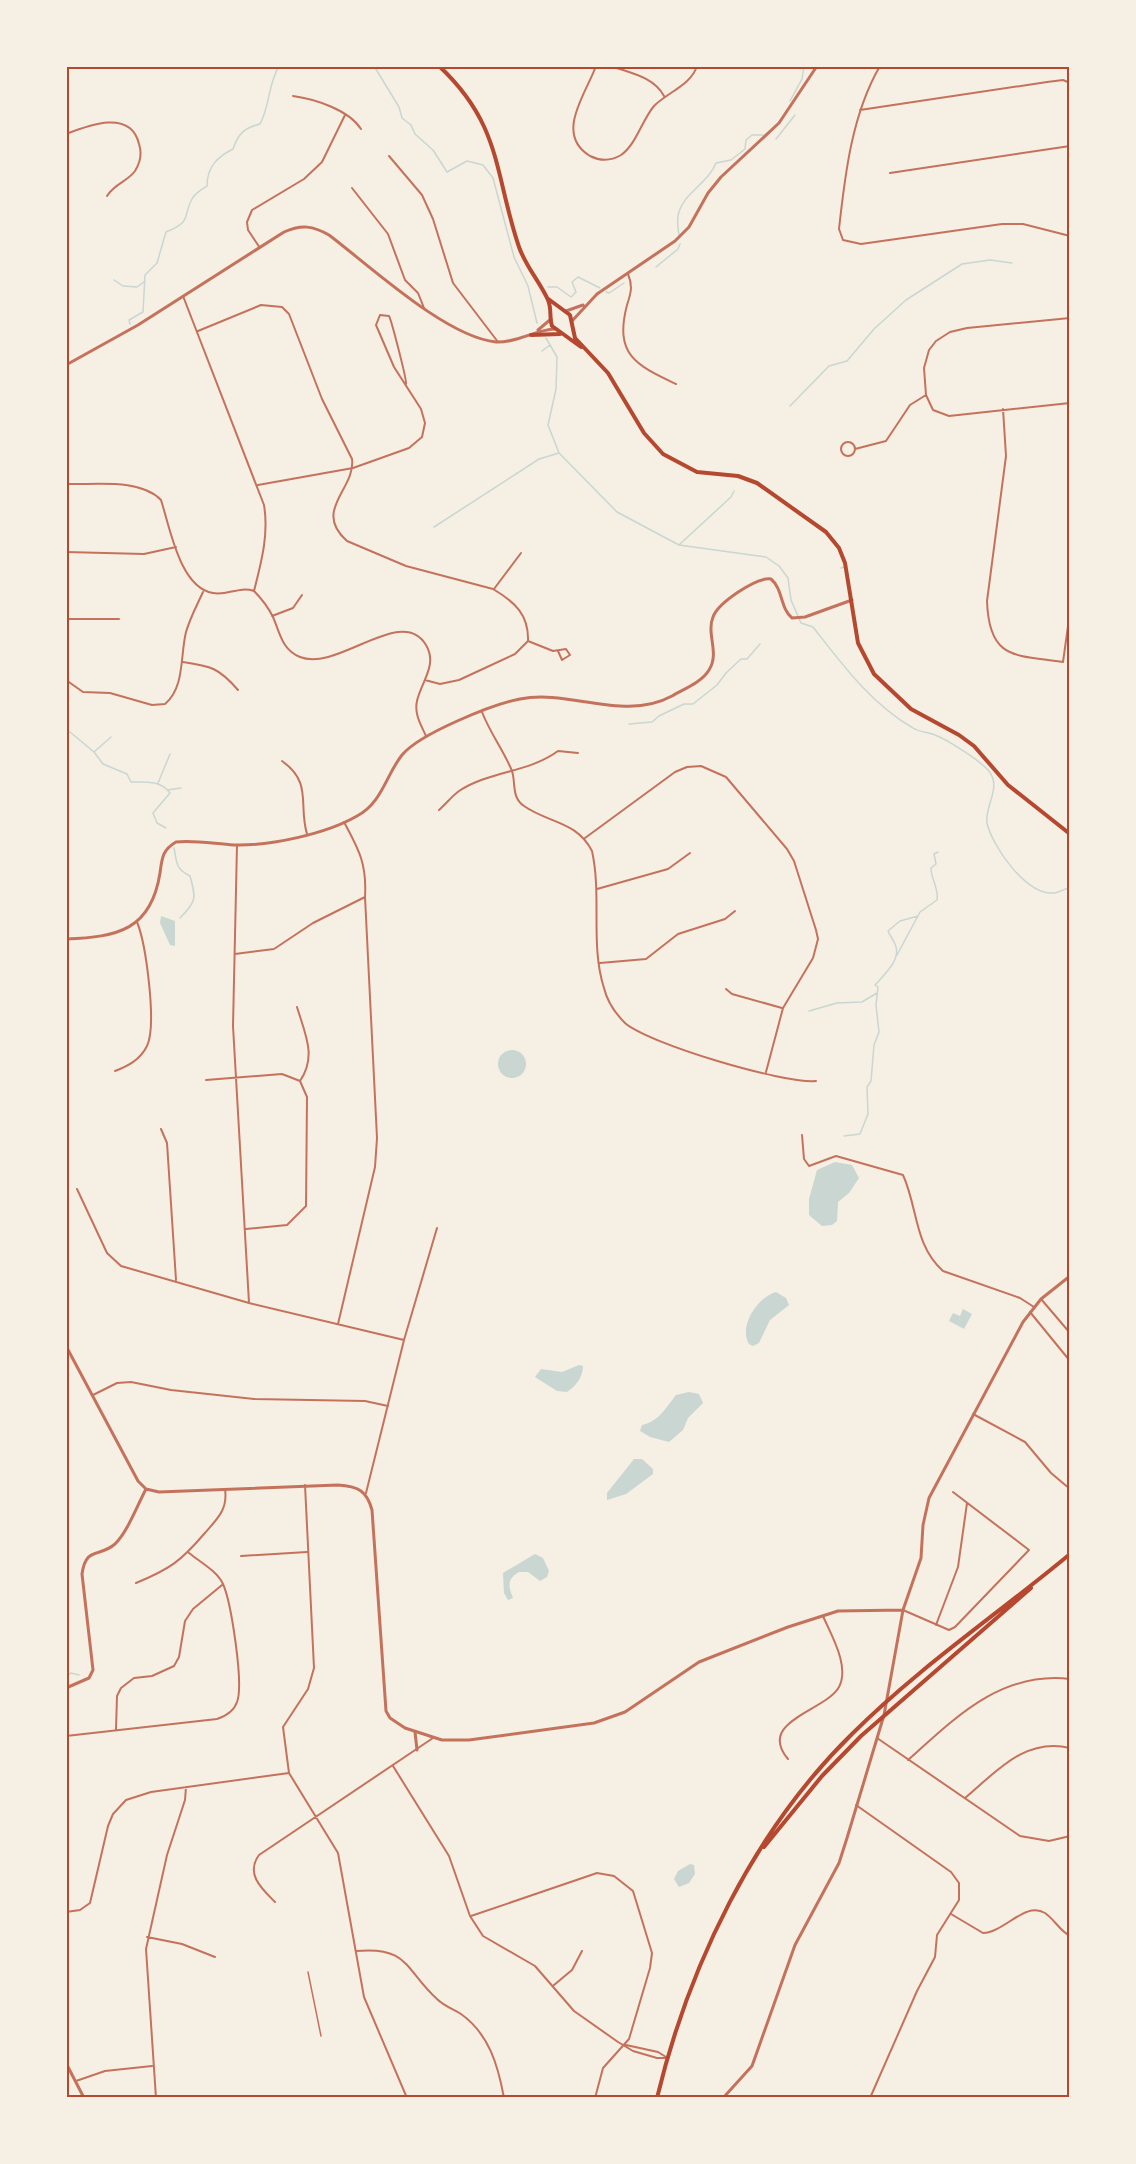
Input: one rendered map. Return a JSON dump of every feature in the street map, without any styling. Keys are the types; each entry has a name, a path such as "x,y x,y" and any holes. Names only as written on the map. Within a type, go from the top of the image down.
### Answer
{"main road":[{"path":"439,66 467,95 483,120 495,153 521,253 547,298 551,317 558,331 587,350"},
{"path":"547,298 564,311 571,323 575,338 608,373 644,433 663,454 692,470 738,476 758,483 826,532 845,563 860,650 880,681 917,714 966,740 1008,785 1070,834"},
{"path":"551,317 564,311"},
{"path":"533,334 566,330 571,323"},
{"path":"657,2098 681,2014 713,1937 768,1836 815,1773 853,1733 886,1703 1070,1554"},
{"path":"764,1847 822,1776 884,1715 1023,1597 1034,1584"}],"street":[{"path":"596,66 572,121 572,129 580,148 597,159 613,159 621,155 649,112 692,77 697,66"},
{"path":"611,66 650,80 659,87 665,97"},
{"path":"564,311 585,304 670,246 689,227 708,193 721,177 779,123 817,66"},
{"path":"880,66 870,83 860,110 840,222 840,234 843,240 861,244 1002,224 1023,224 1070,236"},
{"path":"860,110 1047,82 1063,80 1070,83"},
{"path":"293,96 311,98 355,119 361,129"},
{"path":"260,248 248,230 247,222 252,210 304,179 322,162 345,115"},
{"path":"66,134 114,121 124,124 137,135 141,156 136,170 114,185 107,196"},
{"path":"890,173 1070,146"},
{"path":"389,156 422,195 434,219 453,283 498,342"},
{"path":"352,188 388,234 403,276 418,293 424,308"},
{"path":"66,365 294,228 317,229 424,308 470,335 498,342 558,331"},
{"path":"628,274 633,286 623,320 622,333 625,346 642,367 676,384"},
{"path":"183,296 258,485 266,518 264,550 254,591"},
{"path":"571,323 585,304"},
{"path":"198,331 261,305 282,307 289,314 322,399 352,459 353,468 338,496 334,512 336,528 347,541 406,566 493,589 524,615 528,641"},
{"path":"258,485 353,468 409,448 422,437 423,417 406,384 394,367 376,325 380,315 389,316 392,320 393,336 407,377 406,384"},
{"path":"533,334 551,317"},
{"path":"1070,318 950,332 936,342 926,357 924,368 926,395 933,410 950,416 1070,403"},
{"path":"855,448 851,443 846,442 841,446 840,451 843,455 850,457 855,448 886,441 910,405 926,395"},
{"path":"1003,409 1006,456 987,601 988,621 1003,651 1012,655 1063,662 1070,612"},
{"path":"66,484 139,487 152,492 160,500 186,573 194,585 204,591 217,594 236,589 254,591 272,616 287,648 300,658 311,660 335,656 390,632 415,634 424,642 430,653 417,709 417,718 426,736"},
{"path":"66,552 144,554 176,547"},
{"path":"493,589 521,553"},
{"path":"66,939 105,937 137,922 154,901 162,855 176,842 237,845 287,840 356,817 374,803 403,753 426,736 482,712 518,699 531,697 609,705 658,703 706,674 715,654 712,618 720,607 760,579 771,579 777,584 788,616 794,618 802,618 852,600"},
{"path":"66,680 83,692 111,693 152,705 165,704 175,693 183,662 186,634 204,591"},
{"path":"272,616 293,608 302,595"},
{"path":"66,619 119,619"},
{"path":"528,641 558,651 562,660 570,655 563,648 558,651"},
{"path":"425,680 440,684 459,680 509,658 528,641"},
{"path":"183,662 219,670 238,690"},
{"path":"482,712 513,772 514,791 524,806 573,828 585,838 592,851 597,888 603,986 612,1008 625,1023 640,1033 710,1059 799,1082 816,1081"},
{"path":"439,810 465,788 544,762 558,751 578,753"},
{"path":"282,761 295,770 302,784 306,834"},
{"path":"585,838 681,769 701,765 726,777 788,849 794,861 818,939 813,958 783,1008 766,1072"},
{"path":"338,1324 375,1167 377,1138 364,897 366,874 364,864 344,822"},
{"path":"237,845 233,1026 249,1303"},
{"path":"597,888 668,869 690,853"},
{"path":"235,954 274,949 313,923 364,897"},
{"path":"600,963 646,959 678,934 725,919 735,910"},
{"path":"114,1071 137,1060 147,1046 151,1030 144,942 137,922"},
{"path":"726,989 732,994 783,1008"},
{"path":"297,1007 311,1053 309,1067 300,1081"},
{"path":"206,1080 282,1074 300,1081 308,1097 306,1206 287,1226 245,1229"},
{"path":"161,1129 167,1143 176,1280"},
{"path":"802,1135 804,1159 809,1166 812,1167 836,1156 903,1175 919,1232 927,1253 937,1265 944,1271 1020,1298 1034,1307"},
{"path":"77,1189 107,1253 126,1269 176,1280 249,1303 404,1340"},
{"path":"437,1228 404,1340 366,1493 372,1510 384,1703 390,1718 415,1732 433,1738 469,1740 610,1719 699,1662 823,1616 849,1610 903,1610 935,1626 949,1630 955,1627 1029,1550 1025,1544 953,1492"},
{"path":"723,2098 752,2066 795,1946 839,1863 884,1715 903,1610 921,1558 923,1525 929,1498 1030,1312 1041,1299 1070,1276"},
{"path":"1041,1299 1070,1333"},
{"path":"1030,1312 1070,1361"},
{"path":"66,1347 138,1481 146,1490 225,1490 349,1485 366,1493"},
{"path":"93,1395 117,1383 131,1382 171,1390 254,1399 365,1401 388,1406"},
{"path":"973,1414 1025,1442 1051,1473 1070,1489"},
{"path":"305,1485 314,1668 308,1689 284,1727 289,1773 338,1853 367,2008 407,2098"},
{"path":"66,1688 89,1678 93,1670 82,1574 84,1563 87,1557 115,1544 146,1490"},
{"path":"136,1583 156,1575 189,1553 224,1510 225,1490"},
{"path":"935,1626 958,1567 967,1503"},
{"path":"241,1556 308,1552"},
{"path":"66,1736 217,1719 235,1707 240,1690 237,1655 223,1584 216,1574 189,1553"},
{"path":"116,1729 117,1696 121,1688 134,1678 170,1671 179,1658 181,1629 189,1614 223,1584"},
{"path":"788,1759 781,1744 787,1724 795,1716 828,1700 840,1686 840,1658 823,1616"},
{"path":"908,1760 959,1714 999,1688 1033,1678 1070,1679"},
{"path":"415,1732 417,1750"},
{"path":"275,1902 255,1879 255,1861 316,1816 433,1738"},
{"path":"877,1738 1020,1836 1049,1841 1070,1836"},
{"path":"964,1799 1003,1765 1028,1749 1054,1745 1070,1748"},
{"path":"393,1766 449,1856 470,1916 477,1929 490,1942 535,1966 554,1985 574,2011 623,2045 641,2053 667,2058"},
{"path":"66,1912 80,1910 90,1903 108,1826 119,1807 135,1796 289,1773"},
{"path":"156,2098 145,1968 147,1937 167,1855 185,1800 186,1787"},
{"path":"856,1805 956,1876 961,1893 937,1935 935,1956 870,2098"},
{"path":"470,1916 588,1874 605,1873 628,1884 633,1891 650,1939 652,1953 650,1968 629,2039 603,2068 595,2098"},
{"path":"951,1914 983,1933 1005,1927 1026,1912 1038,1911 1045,1914 1070,1936"},
{"path":"147,1937 182,1944 215,1957"},
{"path":"356,1951 371,1950 395,1955 409,1964 439,2002 472,2024 494,2055 504,2098"},
{"path":"554,1985 572,1970 582,1951"},
{"path":"623,2045 651,2050 667,2058"},
{"path":"66,2063 84,2098"},
{"path":"76,2081 105,2071 152,2066"}],"lane":[{"path":"308,1972 321,2036"}],"shaded area":[{"path":"161,916 175,921 175,946 170,945 160,923"},
{"path":"512,1050 522,1054 526,1064 522,1074 512,1078 502,1074 498,1064 502,1054"},
{"path":"835,1162 852,1165 859,1178 849,1193 838,1202 837,1221 832,1225 822,1226 809,1215 809,1199 817,1170"},
{"path":"776,1292 786,1298 789,1305 770,1320 759,1343 753,1346 749,1344 746,1337 748,1321 757,1306"},
{"path":"963,1309 972,1314 964,1329 949,1321 953,1313 960,1316"},
{"path":"579,1365 583,1366 580,1377 567,1392 557,1391 535,1377 541,1369 562,1372"},
{"path":"689,1392 699,1394 703,1403 688,1418 683,1430 669,1442 650,1437 640,1431 642,1425 665,1410 676,1395"},
{"path":"634,1459 642,1459 653,1469 653,1474 626,1494 607,1500 607,1493"},
{"path":"535,1554 543,1558 549,1571 547,1577 540,1581 528,1572 519,1572 511,1580 513,1598 508,1600 504,1593 503,1573"},
{"path":"690,1864 694,1865 695,1874 689,1883 679,1887 674,1879 678,1871"}],"waterway":[{"path":"130,324 129,320 143,312 145,275 157,263 166,232 183,221 193,197 207,186 207,179 214,163 233,149 242,132 260,124 279,66"},
{"path":"374,66 399,107 402,118 433,150 447,172 467,161 483,165 493,178 514,257 528,286 537,323"},
{"path":"790,101 802,79 804,66"},
{"path":"776,139 795,115"},
{"path":"679,235 680,208 713,170 716,163 731,160 745,149 746,140 752,135 763,135"},
{"path":"656,267 678,249 680,244"},
{"path":"790,406 829,366 847,361 874,329 906,300 962,264 990,260 1012,263"},
{"path":"548,287 557,287 571,297 576,292 572,282 578,277 600,288"},
{"path":"114,280 123,286 137,287 145,281"},
{"path":"606,292 609,293 624,283"},
{"path":"546,338 557,357 556,389 548,425 559,453 617,512 679,545 766,557 779,566 788,578 791,600 801,623 813,627 846,669 871,695 913,728 948,741 988,770 994,783 987,823 996,844 1012,867 1022,878 1043,892 1055,893 1070,887"},
{"path":"542,351 550,345"},
{"path":"434,527 539,459 559,453"},
{"path":"680,544 731,497 734,491"},
{"path":"629,724 652,722 684,704 693,704 717,685 741,659 747,659 760,644"},
{"path":"66,732 70,732 94,752 111,737"},
{"path":"94,752 103,764 127,774 131,782 152,783 162,786 170,793 153,813 157,823 166,828"},
{"path":"158,783 170,754"},
{"path":"167,790 181,788"},
{"path":"174,848 179,868 190,876 194,894 190,907 180,918"},
{"path":"897,955 920,912 937,900 931,868 936,864 934,854 938,852"},
{"path":"844,1136 860,1134 868,1114 867,1087 871,1081 874,1045 879,1032 876,1005 878,987 875,985 888,971 897,950 888,931 900,921 918,916"},
{"path":"809,1011 837,1003 862,1002 877,993"},
{"path":"66,1676 71,1673 79,1675"},
{"path":"66,2092 69,2098"}]}
